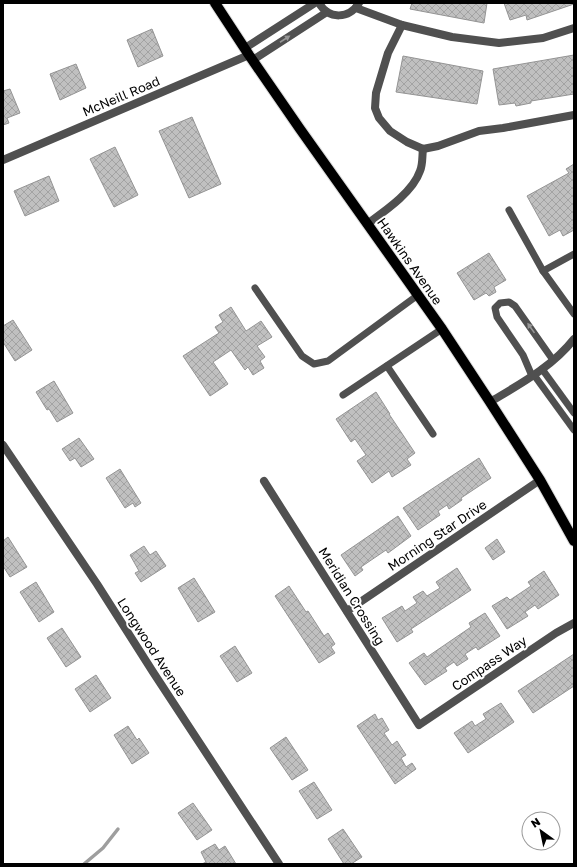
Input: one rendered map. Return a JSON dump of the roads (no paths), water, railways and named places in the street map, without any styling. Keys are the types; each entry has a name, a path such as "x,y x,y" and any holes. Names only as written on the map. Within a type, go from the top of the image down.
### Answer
{"main road":[{"name":"Hawkins Avenue","path":"215,3 300,129 442,329 540,480 574,541"}],"street":[{"path":"249,54 315,3"},
{"path":"319,3 327,12 335,15 350,13 357,6 402,25 452,37 499,43 543,38 574,28"},
{"path":"249,54 327,12"},
{"path":"402,25 388,53 376,93 375,108 379,118 390,131 407,142 423,149 438,146 479,131 574,115"},
{"name":"McNeill Road","path":"3,160 249,54"},
{"path":"367,224 394,203 413,184 421,170 423,149"},
{"path":"490,402 542,369 565,350 574,339"},
{"name":"Longwood Avenue","path":"3,445 97,584 279,864"},
{"name":"Morning Star Drive","path":"347,610 540,480"},
{"name":"Meridian Crossing","path":"264,481 419,725"},
{"name":"Compass Way","path":"419,725 574,622"}],"lane":[{"path":"509,210 543,271 574,314"},
{"path":"543,271 574,254"},
{"path":"255,288 302,356 314,364 328,361 418,295"},
{"path":"553,360 515,306 509,302 500,303 495,308 497,317 523,355 533,375 574,430"},
{"path":"343,395 442,329"},
{"path":"387,366 433,434"},
{"path":"542,369 574,413"}],"waterway":[{"path":"84,864 103,848 118,829"}]}
